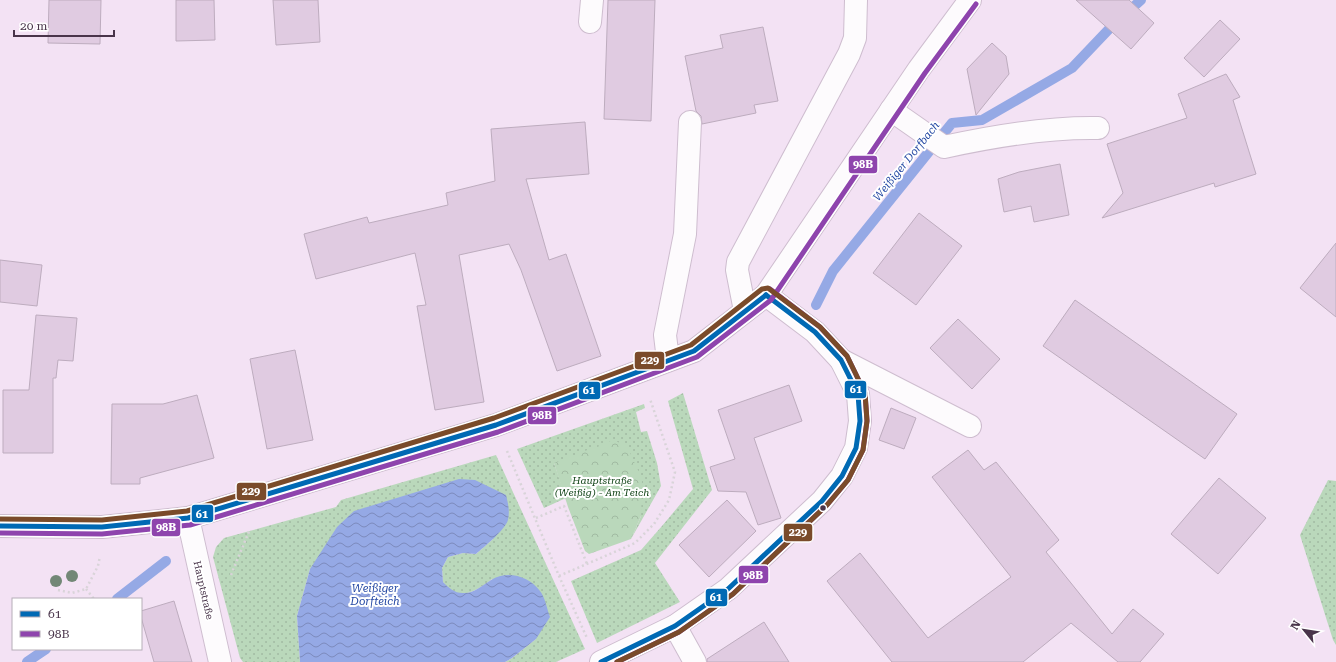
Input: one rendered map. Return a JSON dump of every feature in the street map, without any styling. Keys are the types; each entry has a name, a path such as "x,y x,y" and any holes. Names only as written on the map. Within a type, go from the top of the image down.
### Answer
{"street":[{"path":"590,22 592,0"},
{"path":"745,311 737,270 738,262 849,54 855,38 856,0"},
{"path":"0,526 102,527 188,518 496,425 694,351 766,295 891,110 970,0"},
{"path":"891,110 937,142 1073,127 1098,128"},
{"path":"668,360 665,335 685,234 690,122"},
{"path":"596,653 675,626 728,589 822,501 842,476 856,448 860,421 858,394 841,360 815,332 766,295"},
{"path":"841,360 970,426"},
{"name":"Hauptstraße","path":"188,518 220,662"},
{"path":"675,626 695,662"}],"path":[{"path":"559,576 635,543 654,524 669,500 675,472 651,402 642,370"},
{"path":"496,425 559,576 596,653"},
{"path":"536,518 564,506 587,564"},
{"path":"58,590 72,593 86,589 98,566 102,546 102,527"},
{"path":"228,582 251,527"},
{"path":"86,589 93,598"}],"green space":[{"path":"683,393 712,490 655,563 680,602 597,643 571,581 641,550 693,489 668,401"},
{"path":"644,404 645,408 636,412 641,432 647,431 657,463 661,486 631,539 641,516 554,463 566,498 544,508 517,449"},
{"name":"Hauptstraße (Weißig) - Am Teich","path":"613,440 627,446 642,479 641,516 631,539 589,554 585,551 568,507 554,463"},
{"path":"496,455 585,649 556,662 505,662 536,639 492,579 474,591 463,594 452,591 443,582 442,568 448,557 463,553 476,554 493,539 310,569 297,616 300,662 243,662 240,658 213,557 216,547 224,538 336,507 341,500"},
{"path":"1328,480 1336,481 1336,645 1333,640 1300,535"}],"water":[{"name":"Weißiger Dorfteich","path":"459,479 475,480 506,495 509,517 503,529 476,554 463,553 448,557 442,568 443,582 454,591 467,593 474,591 497,577 504,575 524,578 535,586 542,594 550,617 536,639 505,662 300,662 297,616 310,569 337,527 354,511"}],"building":[{"path":"49,0 101,0 100,44 48,43"},
{"path":"176,0 214,0 215,40 176,41"},
{"path":"273,0 318,0 320,42 276,45"},
{"path":"608,0 655,0 651,121 604,119"},
{"path":"1076,0 1129,0 1154,23 1131,49"},
{"path":"1220,20 1240,39 1204,77 1184,58"},
{"path":"763,27 778,101 754,105 756,113 702,124 701,116 696,111 685,56 723,48 720,35"},
{"path":"992,43 1006,56 1009,74 976,115 967,69"},
{"path":"1226,74 1240,97 1233,100 1256,174 1215,187 1214,183 1102,218 1123,193 1107,144 1187,118 1178,94"},
{"path":"585,122 589,174 526,179 549,260 566,254 601,356 557,371 521,270 509,244 459,255 484,402 435,410 417,306 426,305 415,253 316,279 304,234 367,217 369,223 448,205 446,193 495,181 491,129"},
{"path":"1060,164 1069,215 1034,222 1031,206 1004,212 998,179 1019,172"},
{"path":"919,213 962,246 916,305 873,273"},
{"path":"1336,243 1336,317 1300,288"},
{"path":"0,260 42,265 37,306 0,302"},
{"path":"1075,300 1237,414 1205,459 1043,346"},
{"path":"36,315 77,318 73,361 58,360 56,378 53,378 53,453 3,453 3,390 29,390"},
{"path":"958,319 1000,359 972,389 930,348"},
{"path":"295,350 313,440 267,449 250,359"},
{"path":"789,385 802,421 754,438 781,518 758,525 746,492 718,491 710,467 735,459 718,410"},
{"path":"197,395 214,458 140,478 140,484 111,484 112,404 163,404"},
{"path":"891,408 916,418 904,449 879,440"},
{"path":"968,450 984,470 996,462 1059,540 1046,552 1112,634 1133,609 1164,634 1140,662 1118,662 1071,623 1023,662 892,662 827,581 860,553 928,638 1011,577 932,477"},
{"path":"1219,478 1266,518 1218,574 1171,534"},
{"path":"727,500 756,531 709,577 679,545"},
{"path":"174,601 192,662 154,662 142,620 142,611"},
{"path":"764,622 789,662 707,662 707,659"}],"waterway":[{"name":"Weißiger Dorfbach","path":"816,305 833,271 952,123 982,120 1072,68 1111,27 1141,0"},
{"name":"Weißiger Dorfbach","path":"118,598 166,561"},
{"name":"Weißiger Dorfbach","path":"27,662 45,650"}],"transit line":[{"name":"98B","path":"0,533 102,534 190,525 498,432 697,357 771,300 925,73 976,4"},
{"name":"229","path":"0,519 102,520 187,511 494,418 691,345 762,289 768,288 820,327 847,356 865,393 867,421 863,450 848,480 827,505 733,594 679,632 617,662"},
{"name":"98B","path":"617,662 679,632 733,594 827,505 848,480 863,450 867,421 865,393 847,356 820,327 770,289"},
{"name":"61","path":"0,526 102,527 188,518 496,425 694,351 766,295"},
{"name":"61","path":"601,662 675,626 728,589 822,501 842,476 856,448 860,421 858,394 841,360 815,332 766,295"}]}
